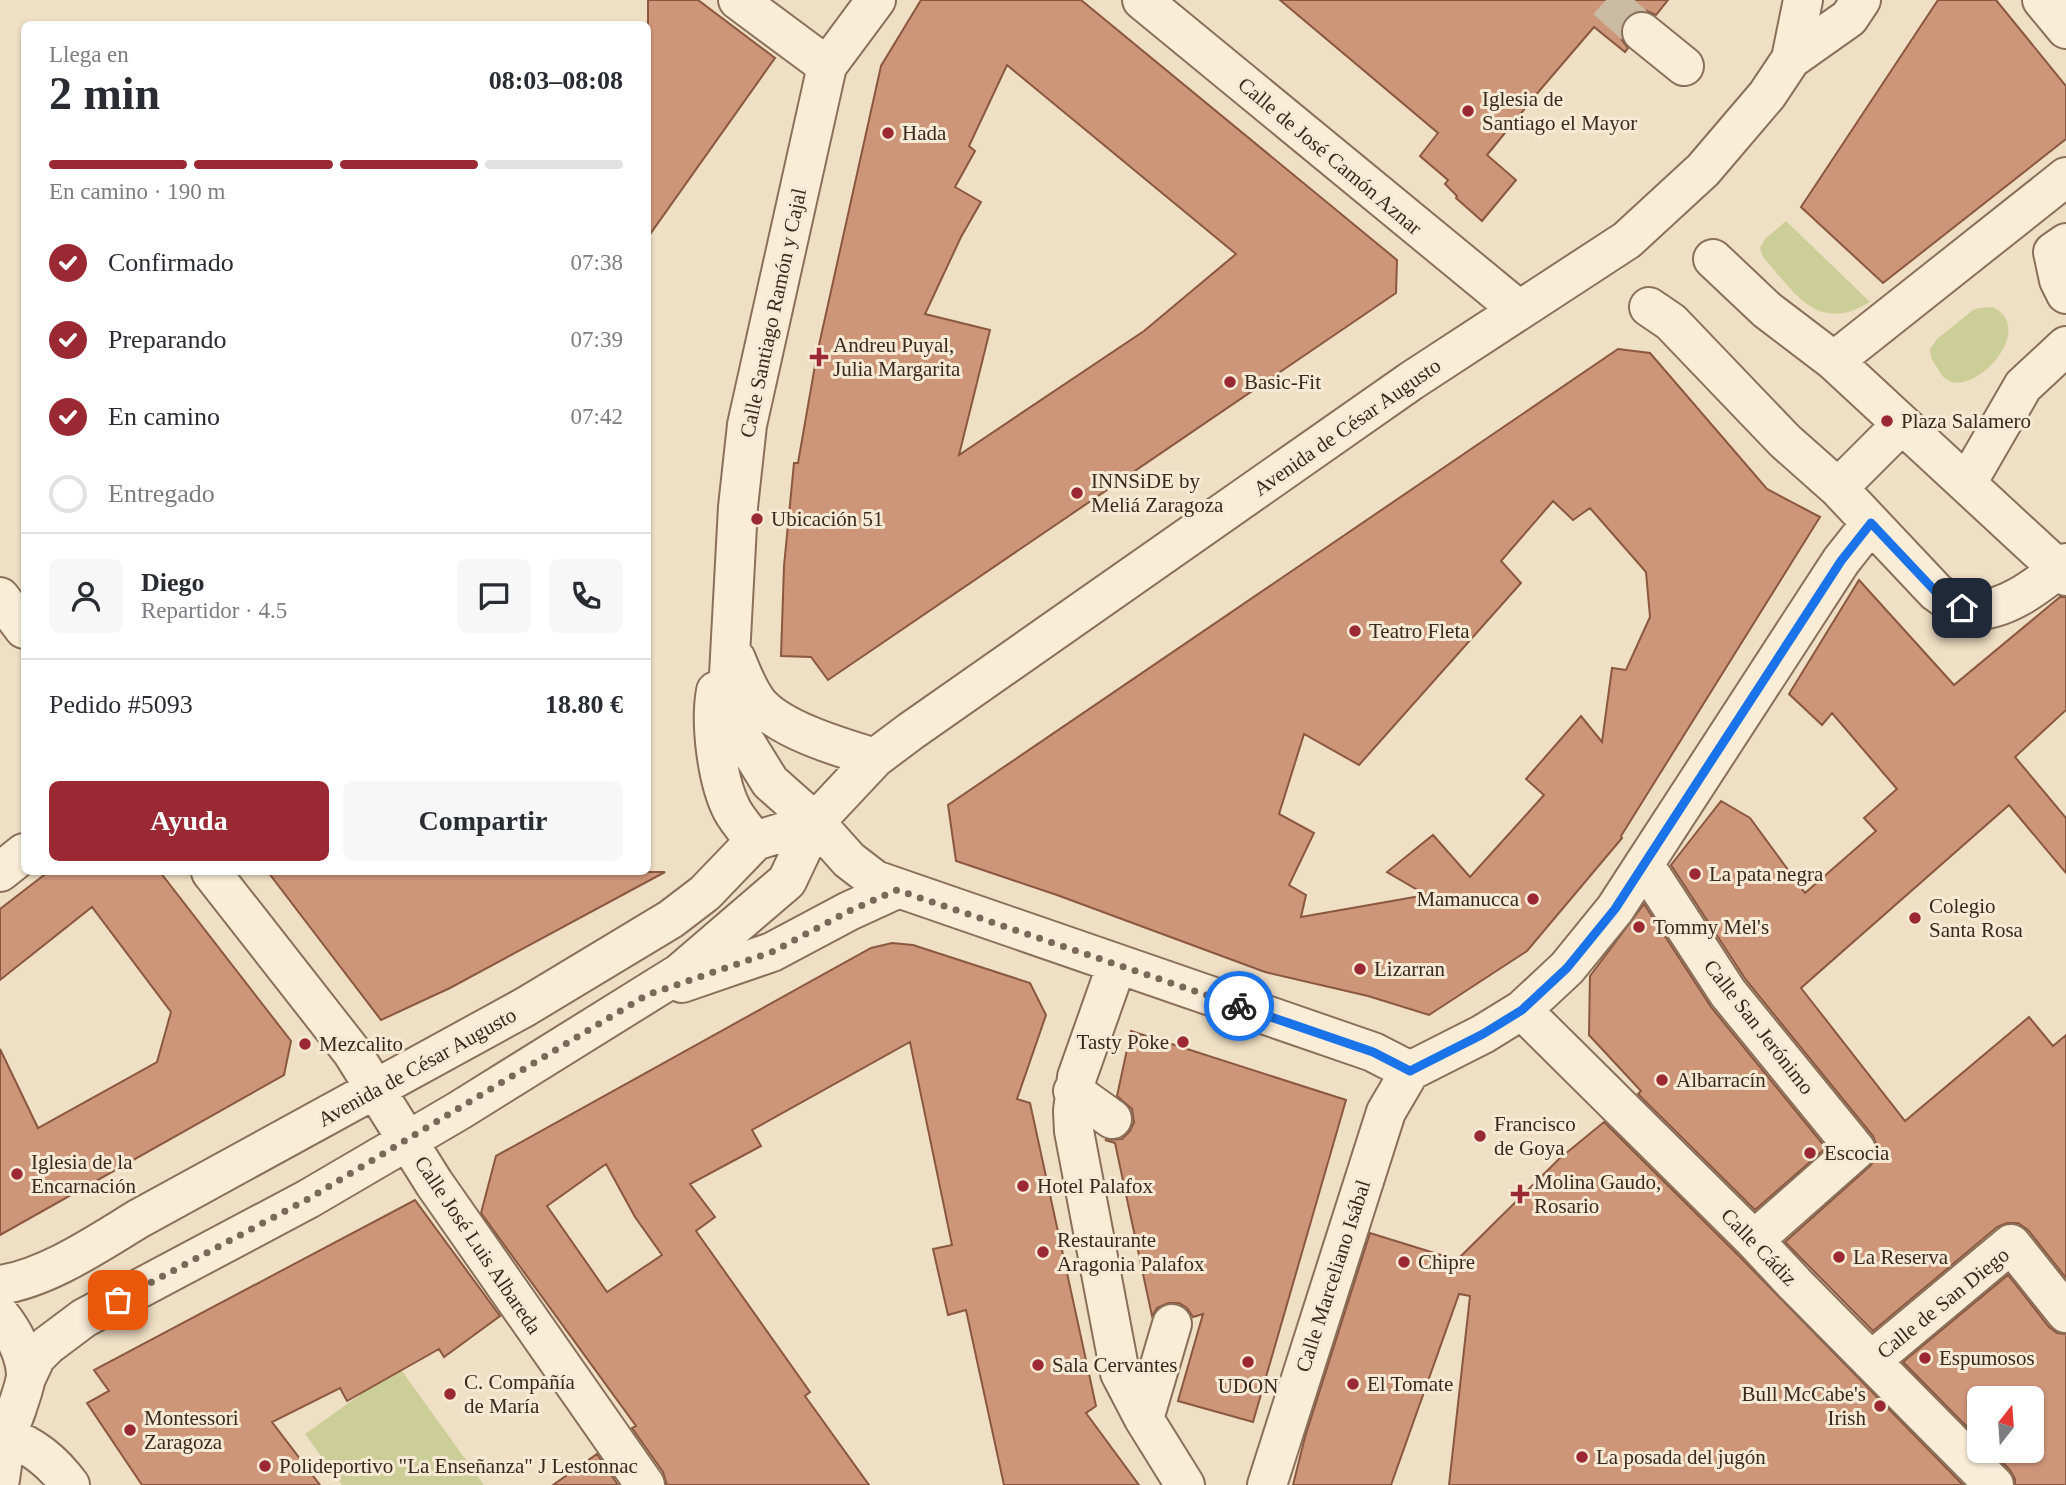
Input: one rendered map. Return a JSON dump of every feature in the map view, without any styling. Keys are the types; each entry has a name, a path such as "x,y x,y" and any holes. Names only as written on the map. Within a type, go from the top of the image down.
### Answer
{"street":[{"path":"738,0 827,66"},
{"name":"Calle Santiago Ramón y Cajal","path":"876,0 827,66 747,425 738,507 729,675 733,710 744,740 770,782 815,822 849,860 863,873 897,890 1373,1052 1410,1071"},
{"name":"Calle de José Camón Aznar","path":"1142,0 1519,310"},
{"name":"Avenida de César Augusto","path":"1791,59 1804,0"},
{"name":"Avenida de César Augusto","path":"0,1479 3,1439 26,1378 36,1357 61,1334 84,1318 308,1199 647,995 707,951 787,881 815,822 875,758 1374,407 1605,255 1663,209 1703,170 1767,95 1791,59 1849,18 1861,0"},
{"path":"2042,0 2066,29"},
{"path":"1642,32 1684,66"},
{"path":"1834,361 2066,177"},
{"path":"2066,243 2053,252 2059,280 2066,294"},
{"path":"1649,307 1671,322 1785,441 1838,488 1936,592 1962,608 1980,611 1995,608 2018,597 2063,569 1834,361 1767,310 1713,258"},
{"path":"1968,483 2023,386 2066,346"},
{"path":"1838,488 1902,424"},
{"path":"1410,1071 1483,1034 1522,1010 1567,968 1615,909 1644,864 1718,778 1841,561 1871,523"},
{"path":"0,597 21,625"},
{"name":"Calle Santiago Ramón y Cajal","path":"730,646 752,693 759,704 773,715 824,742 875,758"},
{"name":"Calle Santiago Ramón y Cajal","path":"730,646 719,673 714,704 718,767 732,811 755,841"},
{"name":"Avenida de César Augusto","path":"0,1285 16,1283 38,1275 526,1007 671,919 705,893 755,841 815,822"},
{"path":"0,872 21,855"},
{"name":"Calle San Jerónimo","path":"1644,864 1728,993 1856,1150 1754,1240"},
{"name":"Calle José Luis Albareda","path":"213,875 352,1052 441,1194 645,1485"},
{"name":"Avenida de César Augusto","path":"647,995 772,952 849,911 897,890"},
{"path":"1116,964 1073,1091 1074,1130 1120,1373 1144,1419 1185,1485"},
{"name":"Calle Cádiz","path":"1522,1010 1754,1240 1994,1485"},
{"name":"Calle Marceliano Isábal","path":"1267,1485 1386,1112 1410,1071"},
{"path":"1073,1091 1112,1119"},
{"name":"Calle de San Diego","path":"1871,1361 2011,1244 2066,1313"},
{"path":"0,1315 19,1349 26,1378"},
{"path":"1144,1419 1172,1324"},
{"path":"3,1439 34,1449 49,1460 70,1485"}],"green space":[{"path":"1786,221 1870,302 1852,311 1836,314 1822,312 1797,296 1763,257 1760,248 1765,239"},
{"path":"1992,307 2004,316 2008,328 2006,342 1999,356 1975,378 1961,382 1947,380 1933,362 1930,349 1937,339 1973,310"},
{"path":"399,1367 484,1485 342,1485 305,1434"}],"building":[{"path":"648,0 698,0 775,58 651,233 651,21 648,21"},
{"path":"921,0 1081,0 1397,260 1396,293 828,680 811,657 781,656 784,566 794,463 798,463 817,354 881,66","holes":["1007,65 1236,254 1144,331 959,455 990,330 925,314 961,237 981,202 955,187 975,151 969,146"]},
{"name":"Iglesia de Santiago el Mayor","path":"1280,0 1668,0 1656,15 1645,10 1634,12 1625,18 1620,29 1622,40 1628,48 1625,52 1594,27 1540,90 1487,155 1516,180 1482,221 1456,198 1445,184 1448,180 1420,156 1438,133"},
{"path":"1938,0 1996,0 2066,86 2066,139 1883,283 1801,207"},
{"path":"1618,349 1650,353 1767,489 1820,517 1622,838 1527,951 1429,1015 1368,996 1265,972 1057,895 956,861 948,805","holes":["1553,501 1573,520 1590,508 1646,572 1650,617 1626,670 1612,668 1602,742 1581,716 1526,779 1544,795 1470,877 1433,835 1387,872 1426,895 1301,917 1306,895 1289,885 1314,833 1279,814 1304,734 1359,765 1521,583 1501,561"]},
{"path":"1859,580 1954,685 2060,597 2066,597 2066,710 2015,757 2066,818 2066,873 2009,805 1801,988 1905,1121 2029,1017 2053,1046 2066,1035 2066,1278 2028,1230 2018,1223 2007,1223 1997,1227 1873,1331 1785,1242 1870,1166 1877,1157 1873,1136 1746,980 1671,865 1721,801 1750,818 1805,893 1876,831 1864,818 1897,789 1832,713 1822,725 1789,694"},
{"path":"651,872 665,872 450,988 381,1020 270,875 651,875"},
{"path":"44,875 162,875 291,1041 284,1075 0,1235 0,1049 38,1128 157,1062 171,1012 92,907 0,980 0,909"},
{"path":"1644,904 1711,1007 1826,1148 1755,1210 1638,1094 1641,1091 1589,1035 1590,976"},
{"path":"892,943 913,945 1030,983 1046,1015 1017,1099 1030,1103 1096,1406 1086,1413 1139,1485 1004,1485 966,1310 948,1315 933,1249 952,1245 910,1042 752,1130 761,1146 690,1184 715,1217 696,1231 810,1392 805,1396 869,1485 667,1485 663,1472 632,1428 636,1426 481,1213 496,1156 871,948","holes":["606,1164 635,1217 662,1255 607,1292 547,1206"]},
{"path":"1131,1031 1346,1100 1253,1422 1178,1401 1203,1314 1193,1317 1187,1308 1179,1303 1168,1303 1157,1308 1152,1316 1115,1143 1105,1140 1122,1139 1134,1122 1132,1109 1117,1096"},
{"path":"1604,1122 1963,1485 1449,1485 1470,1296 1459,1294 1391,1485 1293,1485 1305,1437 1370,1233 1457,1260 1559,1159"},
{"path":"415,1200 500,1316 444,1357 439,1349 347,1401 340,1388 272,1422 320,1485 142,1485 87,1403 109,1391 94,1370"},
{"path":"2008,1275 2049,1327 2057,1333 2066,1334 2066,1485 2015,1485 2015,1479 2003,1463 2044,1463 2044,1386 1967,1386 1967,1427 1903,1362"},
{"path":"597,1454 618,1485 553,1485"}],"tunnel":[{"path":"1606,0 1642,32"}],"way so far":[{"path":"118,1300 308,1199 460,1110 647,995 772,952 867,902 897,890 1239,1006"}],"place":[{"name":"Iglesia de Santiago el Mayor","path":"1468,111"},
{"name":"Hada","path":"888,133"},
{"name":"Andreu Puyal, Julia Margarita","path":"819,357"},
{"name":"Basic-Fit","path":"1230,382"},
{"name":"Plaza Salamero","path":"1887,421"},
{"name":"INNSiDE by Meliá Zaragoza","path":"1077,493"},
{"name":"Ubicación 51","path":"757,519"},
{"name":"Teatro Fleta","path":"1355,631"},
{"name":"La pata negra","path":"1695,874"},
{"name":"Mamanucca","path":"1533,899"},
{"name":"Colegio Santa Rosa","path":"1915,918"},
{"name":"Tommy Mel's","path":"1639,927"},
{"name":"Lizarran","path":"1360,969"},
{"name":"Tasty Poke","path":"1183,1042"},
{"name":"Mezcalito","path":"305,1044"},
{"name":"Albarracín","path":"1662,1080"},
{"name":"Francisco de Goya","path":"1480,1136"},
{"name":"Escocia","path":"1810,1153"},
{"name":"Iglesia de la Encarnación","path":"17,1174"},
{"name":"Hotel Palafox","path":"1023,1186"},
{"name":"Molina Gaudo, Rosario","path":"1520,1194"},
{"name":"Restaurante Aragonia Palafox","path":"1043,1252"},
{"name":"La Reserva","path":"1839,1257"},
{"name":"Chipre","path":"1404,1262"},
{"name":"Espumosos","path":"1925,1358"},
{"name":"UDON","path":"1248,1362"},
{"name":"Sala Cervantes","path":"1038,1365"},
{"name":"El Tomate","path":"1353,1384"},
{"name":"C. Compañía de María","path":"450,1394"},
{"name":"Bull McCabe's Irish","path":"1880,1406"},
{"name":"Montessori Zaragoza","path":"130,1430"},
{"name":"La posada del jugón","path":"1582,1457"},
{"name":"Polideportivo \"La Enseñanza\" J Lestonnac","path":"265,1466"}],"route":[{"path":"1239,1006 1373,1052 1410,1071 1483,1034 1522,1010 1567,968 1615,909 1841,561 1871,523 1936,592 1962,608"}]}
